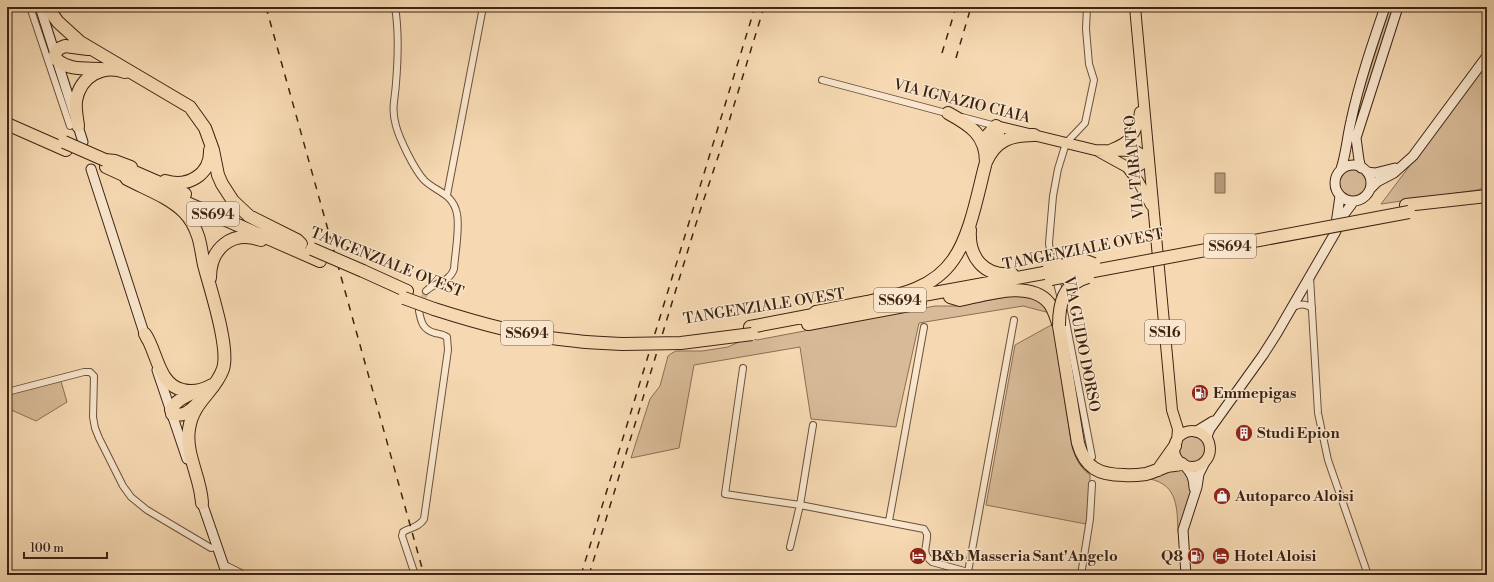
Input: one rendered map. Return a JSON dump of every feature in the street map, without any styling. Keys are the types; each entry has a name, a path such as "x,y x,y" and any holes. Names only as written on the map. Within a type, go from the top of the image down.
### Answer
{"highway":[{"path":"47,7 68,32 91,50 190,107 202,123 209,137 218,175 233,201 250,216 297,240 311,252 305,256 255,238 236,238 227,242 215,255 211,265 211,288"},
{"path":"91,50 65,46 58,48 56,57 62,64 72,68 114,69 138,77"},
{"path":"74,126 76,100 82,86 86,80 94,74 107,69"},
{"path":"948,113 970,127 989,149"},
{"name":"TANGENZIALE OVEST","path":"7,116 65,146"},
{"name":"TANGENZIALE OVEST","path":"7,124 65,146 406,294 477,323 535,335 577,341 623,340 681,343 751,330 950,298 1050,273 1150,261 1407,208 1487,203"},
{"path":"811,316 816,312 896,296 926,285 941,274 954,260 971,219 989,149 988,136 996,126"},
{"path":"989,149 1013,137 1034,135"},
{"path":"106,164 115,161 167,182 176,184 194,180 206,167 210,153 209,137"},
{"name":"TANGENZIALE OVEST","path":"106,164 124,175 311,252"},
{"path":"124,175 127,179 176,205 188,216 198,236 225,355 223,368 215,383 199,396 180,400 172,407 171,412"},
{"name":"TANGENZIALE OVEST","path":"751,330 811,316 1094,264 1407,208 1487,196"},
{"path":"971,219 969,240 970,248 974,257 983,267 1000,274 1050,273"},
{"path":"1150,261 1139,265 1085,277 1071,286 1062,299 1059,309 1059,326 1075,432 1083,458 1098,471 1106,474 1133,476 1145,474 1168,466 1184,465"},
{"path":"950,298 960,300 1014,290 1029,291 1044,297 1054,311 1059,326"},
{"path":"144,334 150,341 166,380 172,386 180,390 192,392 199,396"},
{"path":"199,396 188,437 190,455 202,493 202,503"},
{"path":"1158,470 1176,443"}],"main road":[{"name":"VIA TARANTO","path":"1135,7 1172,410 1178,429 1176,456 1184,465"},
{"name":"VIA IGNAZIO CIAIA","path":"1110,150 1128,142 1137,130 1143,94"},
{"name":"VIA IGNAZIO CIAIA","path":"996,126 1095,150 1127,167 1145,192 1154,212"},
{"name":"VIA IGNAZIO CIAIA","path":"1095,150 1136,151 1141,153 1148,160"},
{"path":"1127,167 1137,167 1148,160"},
{"name":"VIA TARANTO","path":"1171,396 1179,422 1193,432 1204,436 1209,442 1210,451 1205,462"},
{"path":"1176,443 1181,435 1193,432"},
{"path":"1184,465 1194,467 1205,462"}],"street":[{"path":"30,7 74,126 83,142"},
{"path":"40,7 56,57 74,126"},
{"path":"395,7 397,21 397,70 393,112 396,127 420,175 448,195 457,213 458,223 454,269 452,275 430,287 426,291"},
{"path":"448,195 483,7"},
{"path":"1066,142 1085,123 1094,80 1089,64 1086,29 1087,7"},
{"path":"1377,7 1382,17"},
{"path":"1341,170 1351,122 1368,57 1385,7"},
{"path":"1370,189 1371,183 1359,160 1356,138 1398,7"},
{"path":"1340,196 1349,201 1364,198 1377,182 1394,173 1413,156 1487,56"},
{"name":"VIA IGNAZIO CIAIA","path":"822,80 996,126"},
{"name":"VIA GUIDO DORSO","path":"1066,142 1058,169 1053,196 1049,243 1092,457"},
{"path":"1335,233 1340,196 1335,186 1335,180 1337,174 1341,170 1351,165 1375,173 1402,166"},
{"path":"91,170 144,334 227,575"},
{"path":"1209,442 1207,436 1208,432 1218,416 1264,355 1293,307 1345,213 1354,201"},
{"path":"1310,277 1318,413 1328,460 1368,575"},
{"path":"1293,307 1301,303 1312,308"},
{"path":"415,575 402,536 403,532 416,527 424,519 448,350 447,337 428,330 421,321 419,311"},
{"path":"968,572 1014,320"},
{"path":"889,521 924,327"},
{"path":"743,368 725,494 800,505 889,521 924,529 927,534 924,551 927,558 932,562 979,575"},
{"path":"7,392 84,372 90,372 94,376 93,417 95,428 123,486 131,497 147,510 211,548 217,547"},
{"path":"1193,432 1208,425 1218,416"},
{"path":"790,547 800,505 813,425"},
{"name":"VIA TARANTO","path":"1186,575 1183,530 1194,496 1199,474 1205,462"},
{"name":"VIA TARANTO","path":"1184,465 1193,477 1194,496"},
{"path":"1081,575 1090,519 1092,484"},
{"path":"223,564 245,575"}],"shaded area":[{"path":"1390,7 1394,7 1355,127 1352,125"},
{"path":"1487,63 1487,187 1477,190 1381,204"},
{"path":"1353,169 1363,173 1367,183 1363,193 1353,197 1343,193 1339,183 1343,173"},
{"path":"1215,173 1225,173 1225,193 1215,193"},
{"path":"1017,295 1037,298 1050,313 1023,306 919,323 896,427 811,419 800,347 694,365 679,448 631,458 650,399 660,386 668,356 676,351 702,351 728,347 741,341 757,340 935,306 958,306"},
{"path":"1053,324 1071,442 1077,460 1082,468 1090,475 1086,524 986,505 1015,345"},
{"path":"60,378 67,402 36,421 7,408 7,392"},
{"path":"1193,435 1203,439 1207,449 1203,459 1193,463 1183,459 1179,449 1183,439"},
{"path":"1178,467 1189,474 1192,491 1178,532 1176,506 1171,492 1166,486 1150,479"}],"tunnel":[{"path":"421,306 426,291"}],"railway":[{"path":"266,7 424,575"},
{"path":"581,575 755,7"},
{"path":"589,575 764,7"},
{"path":"942,53 956,7"},
{"path":"956,58 971,7"}],"place":[{"name":"Emmepigas","path":"1200,393"},
{"name":"Studi Epion","path":"1244,433"},
{"name":"Autoparco Aloisi","path":"1222,496"},
{"name":"B&b Masseria Sant'Angelo","path":"918,556"},
{"name":"Q8","path":"1196,556"},
{"name":"Hotel Aloisi","path":"1221,556"}]}
